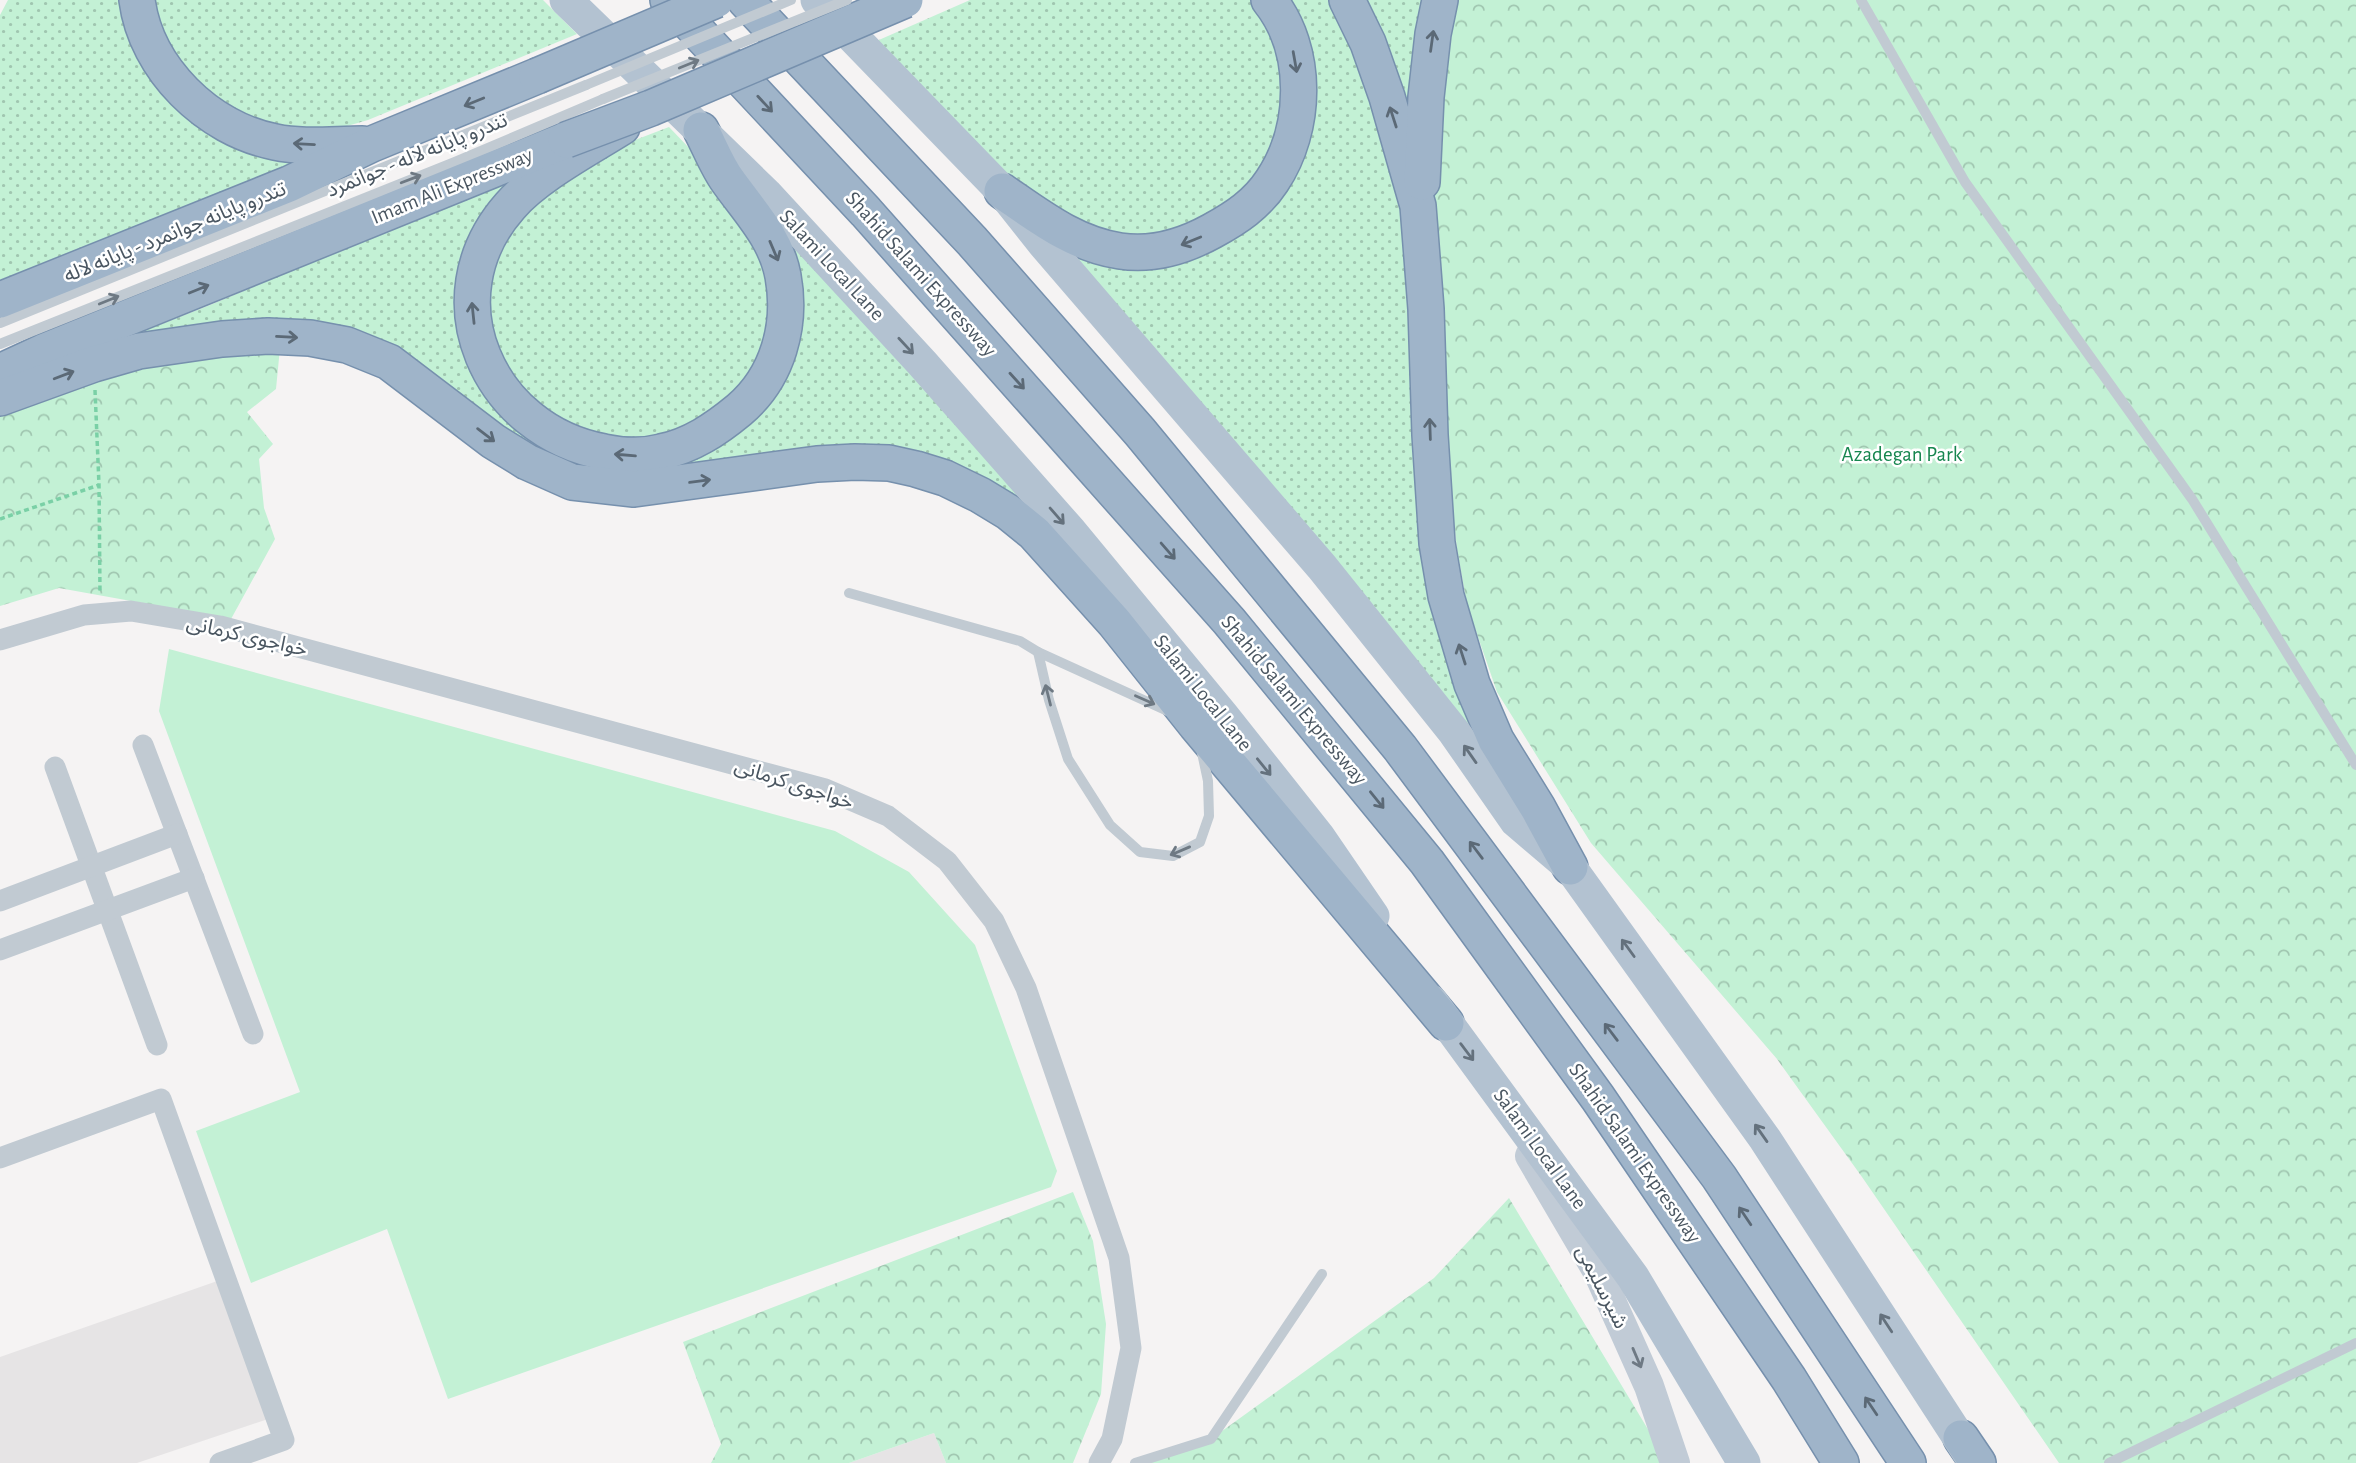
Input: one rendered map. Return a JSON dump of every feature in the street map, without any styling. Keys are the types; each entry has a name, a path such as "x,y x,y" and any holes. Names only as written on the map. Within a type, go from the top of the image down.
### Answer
{"highway":[{"path":"137,0 146,33 171,77 200,106 222,121 276,142 372,144"},
{"name":"Shahid Salami Expressway","path":"668,0 866,212 1220,610 1427,862 1598,1098 1789,1379 1841,1463"},
{"path":"0,300 289,184 372,144 716,0"},
{"path":"745,0 972,241 1131,422 1400,748 1720,1177 1909,1463"},
{"name":"Imam Ali Expressway","path":"0,372 43,352 651,108 905,0"},
{"path":"1002,191 1076,239 1122,251 1171,249 1196,240 1237,218 1273,180 1291,144 1298,105 1294,51 1269,0"},
{"path":"1347,0 1387,97 1418,206 1426,309 1437,543 1446,596 1472,684 1496,740 1570,867"},
{"path":"1418,206 1424,166 1426,97 1440,0"},
{"path":"651,108 546,176 510,205 494,227 476,268 471,293 473,316 478,342 487,366 497,383 523,414 555,437 592,450 637,456 662,452 689,443 713,430 747,403 763,386 775,364 782,342 787,307 778,257 757,218 727,180 701,130"},
{"path":"0,398 139,351 222,339 268,336 310,338 347,345 389,362 493,441 527,463 572,482 634,489 817,464 889,463 945,478 1008,512 1034,533 1114,622 1196,725 1446,1023"}],"main road":[{"name":"Salami Local Lane","path":"566,0 766,194 913,353 1071,532 1223,716 1319,836 1446,1023 1633,1277 1744,1463"},
{"path":"817,0 1002,191 1044,244 1322,567 1454,732 1516,821 1570,867 1765,1139 1972,1455"},
{"name":"شیرسلیمی","path":"1490,1082 1558,1208 1598,1272 1649,1386 1675,1463"}],"street":[{"name":"خواجوی کرمانی","path":"0,640 84,615 131,611 220,626 825,789 888,816 947,861 994,921 1026,988 1119,1258 1130,1348 1112,1439 1099,1463"},
{"path":"143,745 253,1034"},
{"path":"55,767 157,1045"},
{"path":"0,901 177,834"},
{"path":"0,950 194,878"},
{"path":"0,1158 161,1099 284,1440 220,1463"}],"lane":[{"name":"تندرو پایانه جوانمرد - پایانه لاله","path":"0,323 791,0"},
{"name":"تندرو پایانه لاله - جوانمرد","path":"0,344 455,162 847,0"},
{"path":"1861,0 1965,181 2192,499 2356,765"},
{"path":"849,593 1020,641 1038,652 1196,725 1208,781 1209,804 1209,816 1199,842 1173,856 1140,852 1110,825 1068,759 1049,700 1038,652"},
{"path":"1135,1463 1211,1439 1322,1274"},
{"path":"2109,1463 2356,1343"}],"path":[{"path":"94,364 100,614"},
{"path":"0,519 99,485"}],"shaded area":[{"path":"223,1279 271,1418 137,1463 0,1463 0,1357"},
{"path":"934,1433 946,1463 849,1463"}],"green space":[{"path":"8,0 128,0 145,60 316,155 0,280 0,15"},
{"path":"144,0 543,0 577,34 368,120 326,132 266,131 184,82"},
{"path":"970,0 1262,0 1277,22 1289,124 1244,202 1149,245 1043,211 872,43"},
{"path":"1282,0 1335,0 1400,181 1424,517 1516,801 1052,235 1114,258 1282,184"},
{"path":"1359,0 1434,0 1419,173"},
{"name":"Azadegan Park","path":"1445,0 2356,0 2356,1463 2059,1463 1862,1177 1777,1059 1591,843 1497,692 1467,605 1457,549 1437,367 1431,145"},
{"path":"669,127 693,152 778,284 758,380 665,444 566,434 494,365 484,268 521,206 622,145"},
{"path":"529,171 513,192 473,349 608,462 768,391 787,231 1033,512 978,479 668,474 578,469 545,454 372,341 52,367 210,305"},
{"path":"280,348 276,389 247,412 273,444 259,459 264,508 275,539 231,619 59,588 0,606 0,416 35,399 147,361"},
{"path":"169,649 835,831 909,872 975,945 1057,1171 1051,1187 448,1399 387,1229 251,1283 196,1131 300,1092 159,711"},
{"path":"1073,1192 1093,1241 1106,1324 1101,1394 1073,1463 946,1463 934,1433 849,1463 711,1463 721,1444 683,1342"},
{"path":"1509,1198 1652,1436 1661,1463 1148,1463 1211,1439 1434,1278"}]}
